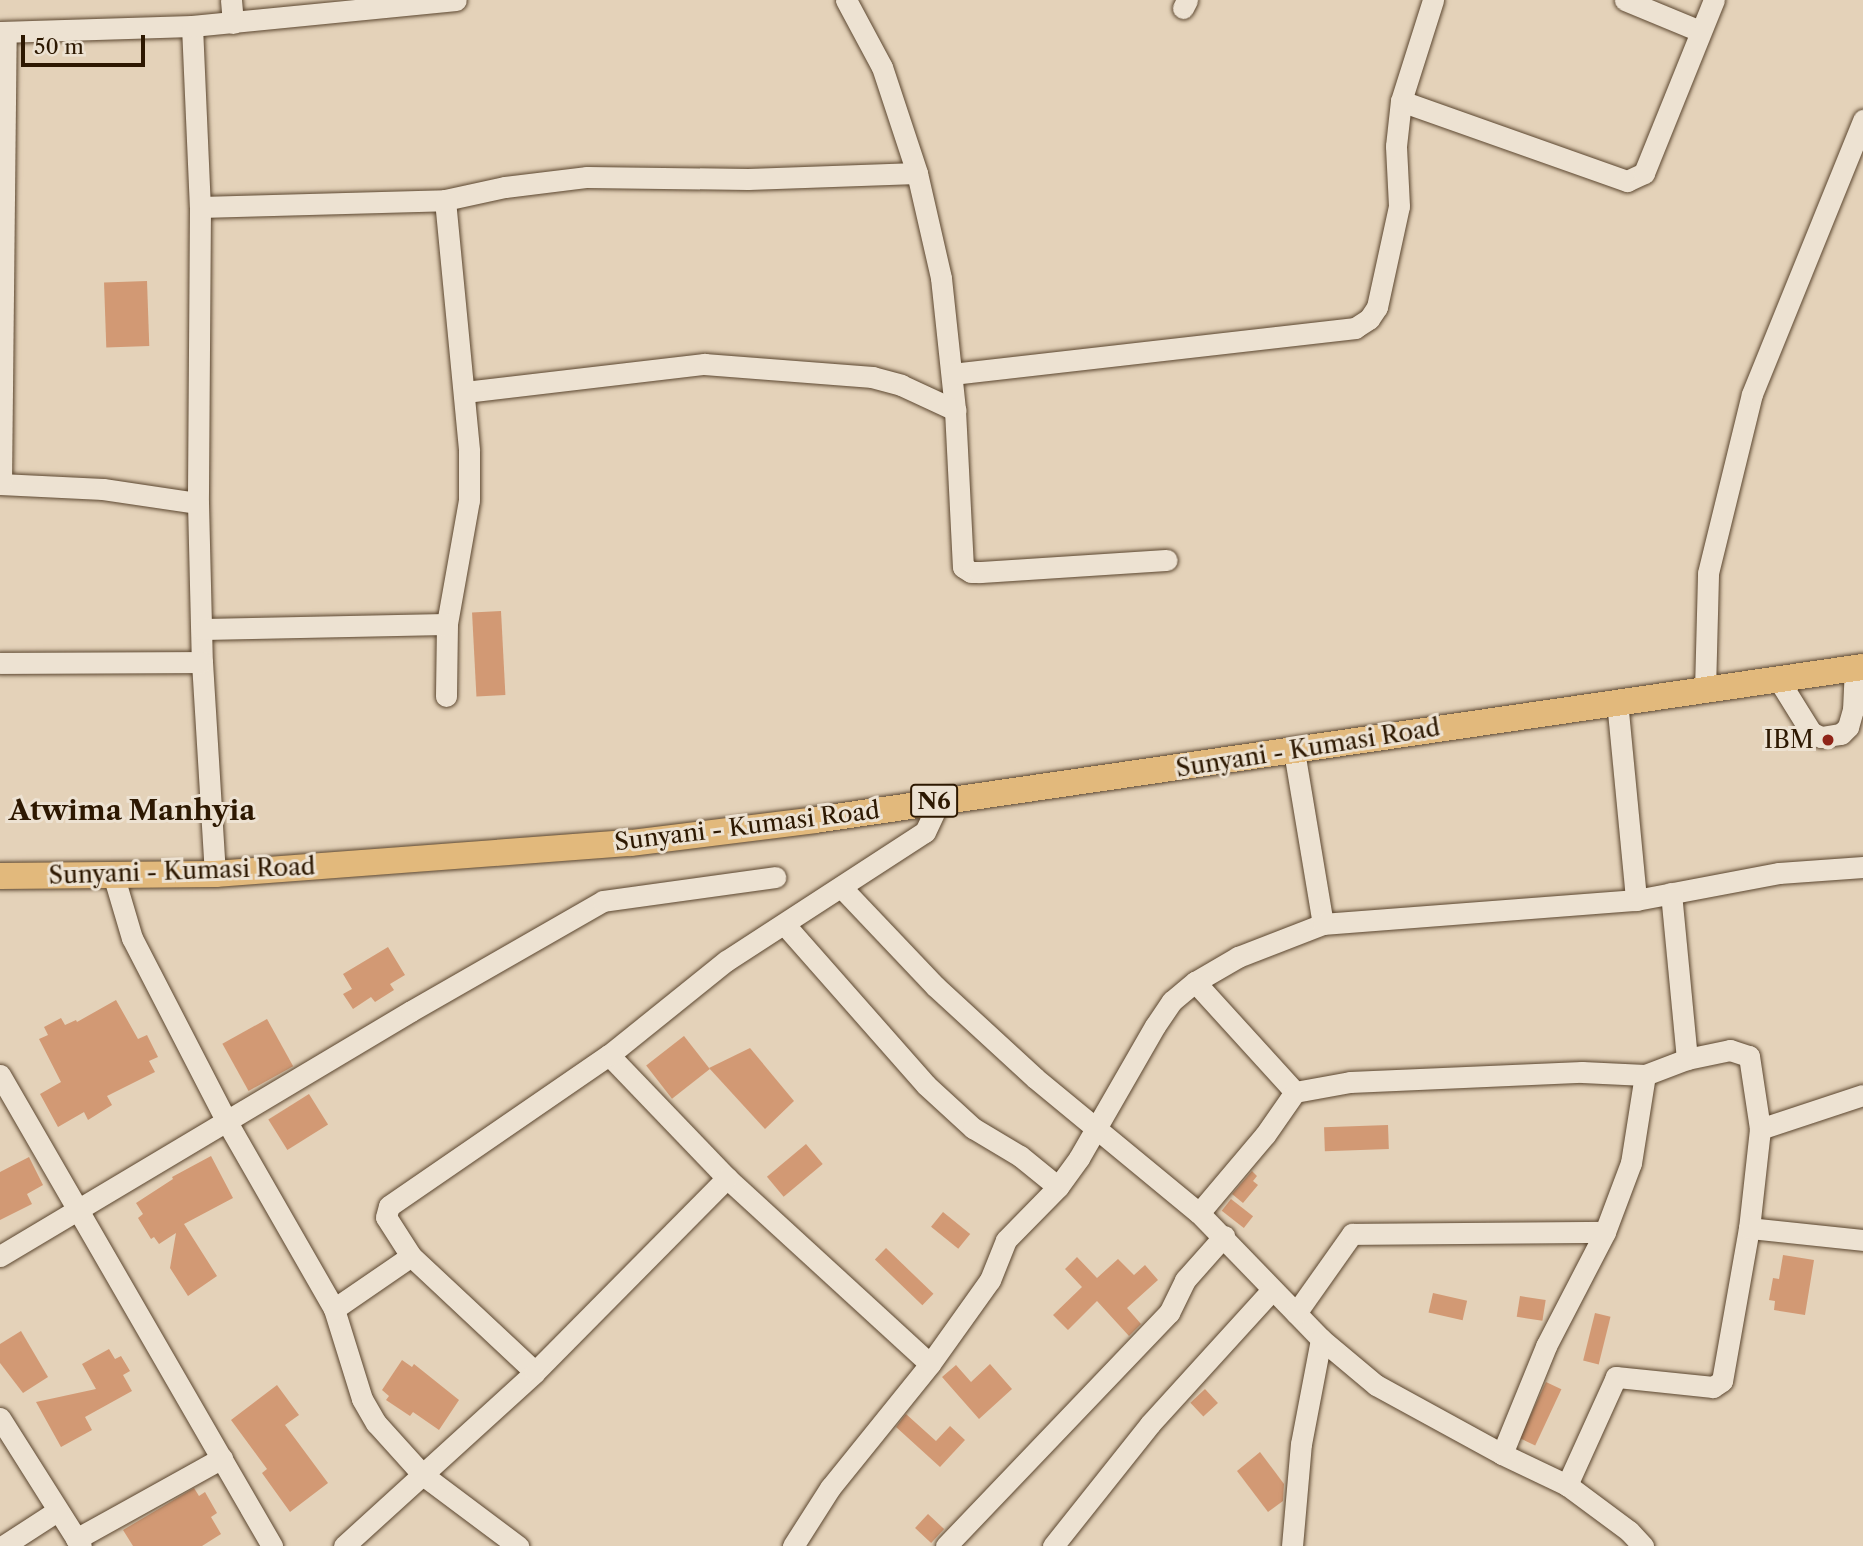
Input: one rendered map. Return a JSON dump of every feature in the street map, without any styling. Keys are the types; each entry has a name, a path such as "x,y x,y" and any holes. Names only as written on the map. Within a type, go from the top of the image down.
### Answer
{"main road":[{"name":"Sunyani - Kumasi Road","path":"0,876 215,874 631,843 1294,751 1617,701 1859,668"}],"street":[{"path":"231,0 233,23"},
{"path":"198,503 103,489 0,484 3,32 192,26 456,0"},
{"path":"846,0 882,68 917,173 941,278 955,410 963,567 971,572 980,572 1167,560"},
{"path":"952,374 1355,328 1369,319 1377,307 1399,206 1396,146 1401,101 1433,0"},
{"path":"1625,0 1700,32"},
{"path":"1401,101 1627,181 1644,173 1714,0"},
{"path":"192,26 200,208 198,503 202,662 215,874"},
{"path":"1705,690 1707,573 1752,394 1863,120"},
{"path":"200,208 445,200 505,187 587,177 748,179 917,173"},
{"path":"445,200 469,451 468,500 447,624 446,696"},
{"path":"465,392 704,364 872,377 901,385 955,410"},
{"path":"202,629 447,624"},
{"path":"0,663 202,662"},
{"path":"1778,678 1811,732 1821,737 1841,734 1848,727 1859,668"},
{"path":"1617,701 1636,900"},
{"path":"1294,751 1323,924"},
{"path":"535,1372 411,1256 386,1217 389,1206 609,1055 726,961 925,832 940,800"},
{"path":"793,1546 830,1488 930,1364 990,1280 1006,1240 1058,1187 1096,1130 1166,1009 1195,982 1238,957 1323,924 1636,900 1779,873 1863,867"},
{"path":"113,874 132,938 228,1122 334,1308 362,1399 376,1423 423,1475 517,1546"},
{"path":"0,1256 411,1011 603,901 775,877"},
{"path":"842,888 935,986 1096,1130 1199,1213 1321,1339 1376,1385 1502,1454 1567,1485 1629,1531 1643,1546"},
{"path":"1671,893 1687,1059"},
{"path":"785,925 926,1085 973,1128 1020,1156 1058,1187"},
{"path":"1195,982 1295,1092"},
{"path":"1199,1213 1265,1135 1295,1092 1363,1081 1582,1072 1645,1075 1687,1059 1730,1050 1749,1056 1760,1129 1749,1228 1722,1381 1713,1387 1616,1377 1567,1485"},
{"path":"609,1055 726,1178 930,1364"},
{"path":"0,1075 272,1546"},
{"path":"1502,1454 1546,1346 1605,1232 1631,1163 1645,1075"},
{"path":"1760,1129 1863,1095"},
{"path":"344,1546 535,1372 726,1178"},
{"path":"1749,1228 1863,1240"},
{"path":"1296,1313 1352,1234 1605,1232"},
{"path":"946,1546 1169,1313 1185,1280 1224,1236"},
{"path":"334,1308 411,1256"},
{"path":"1053,1546 1150,1424 1272,1290"},
{"path":"1292,1546 1301,1444 1321,1339"},
{"path":"0,1419 79,1542 222,1458"},
{"path":"3,1546 57,1511"}],"building":[{"path":"147,281 149,346 106,347 104,283"},
{"path":"501,611 505,695 476,696 472,613"},
{"path":"388,947 405,975 390,984 394,990 375,1002 371,997 353,1009 343,994 352,989 343,974"},
{"path":"116,1000 138,1039 147,1035 158,1057 149,1061 155,1072 107,1096 112,1105 88,1120 84,1112 58,1127 40,1094 61,1082 39,1039 48,1035 44,1027 61,1018 65,1025 76,1020 77,1022"},
{"path":"267,1019 293,1066 249,1091 222,1044"},
{"path":"684,1036 710,1069 672,1099 646,1066"},
{"path":"750,1048 794,1101 765,1129 709,1068"},
{"path":"309,1094 328,1125 287,1150 268,1119"},
{"path":"1388,1125 1389,1149 1325,1151 1324,1127"},
{"path":"806,1144 823,1164 784,1197 767,1177"},
{"path":"211,1156 233,1198 184,1224 217,1276 188,1296 170,1268 176,1233 159,1244 154,1237 151,1239 138,1218 143,1214 136,1203 173,1179 172,1177"},
{"path":"29,1157 43,1185 27,1194 32,1204 0,1220 0,1172"},
{"path":"1252,1171 1257,1176 1253,1181 1258,1185 1243,1203 1232,1194"},
{"path":"1231,1199 1253,1216 1244,1228 1222,1211"},
{"path":"943,1212 970,1234 958,1249 931,1227"},
{"path":"886,1248 933,1294 922,1305 875,1260"},
{"path":"1783,1255 1814,1260 1805,1315 1774,1310 1775,1301 1769,1300 1773,1278 1779,1279"},
{"path":"1077,1257 1097,1278 1118,1259 1134,1275 1145,1265 1158,1280 1127,1308 1141,1324 1129,1336 1097,1301 1068,1330 1053,1315 1082,1287 1065,1269"},
{"path":"1433,1293 1467,1301 1463,1320 1429,1312"},
{"path":"1520,1296 1546,1300 1542,1321 1517,1317"},
{"path":"1595,1313 1611,1317 1599,1364 1583,1361"},
{"path":"21,1331 48,1377 23,1393 0,1363 0,1344"},
{"path":"109,1349 115,1359 121,1356 130,1371 123,1375 132,1391 85,1417 92,1430 61,1447 36,1402 96,1389 82,1364"},
{"path":"402,1360 412,1367 414,1364 459,1400 439,1430 413,1412 410,1416 386,1400 389,1396 382,1390"},
{"path":"990,1364 1012,1389 979,1419 942,1377 956,1365 971,1382"},
{"path":"1546,1382 1561,1389 1535,1445 1520,1438"},
{"path":"277,1385 299,1415 285,1425 328,1483 290,1512 262,1473 267,1469 231,1420"},
{"path":"1205,1389 1218,1403 1203,1417 1190,1403"},
{"path":"906,1414 936,1441 950,1426 965,1440 940,1467 896,1427"},
{"path":"1260,1452 1284,1484 1283,1501 1268,1512 1237,1471"},
{"path":"194,1488 199,1496 205,1492 217,1513 211,1517 221,1534 202,1546 133,1546 123,1530"},
{"path":"928,1514 944,1529 931,1543 915,1528"}],"place":[{"name":"IBM","path":"1828,740"}],"district":[{"name":"Atwima Manhyia","path":"132,810"}]}
